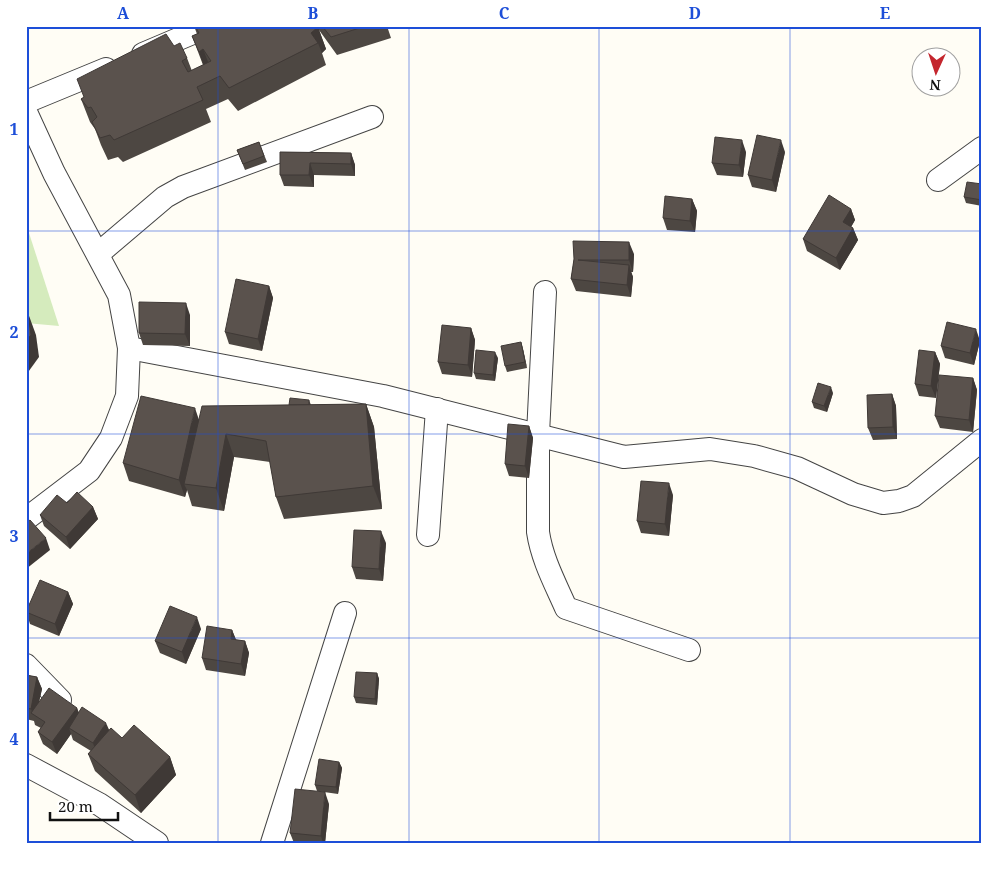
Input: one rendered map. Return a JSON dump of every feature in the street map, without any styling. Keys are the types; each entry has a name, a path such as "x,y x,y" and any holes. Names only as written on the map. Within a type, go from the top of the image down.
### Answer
{"street":[{"path":"26,102 209,26"},
{"path":"26,112 54,173 119,295 129,348 126,396 111,438 89,470 26,519"},
{"path":"98,254 165,197 183,187 372,117"},
{"path":"938,180 982,148"},
{"path":"545,292 538,434 538,532 546,562 566,608 689,650"},
{"path":"129,348 383,396 624,457 710,449 754,456 797,468 853,494 883,502 899,501 913,496 982,440"},
{"path":"428,535 437,409"},
{"path":"272,843 345,613"},
{"path":"26,665 60,700"},
{"path":"26,765 98,804 156,843"}],"green space":[{"path":"29,233 59,326 26,323 26,234"}],"building":[{"path":"195,26 317,26 311,33 318,43 229,88 220,76 197,87 203,100 114,140 110,135 100,138 92,122 97,117 91,107 88,108 81,99 84,97 77,79 166,34 174,46 180,43 187,58 182,61 188,72 211,61 203,49 199,52 192,36 199,33"},
{"path":"322,26 366,26 331,37"},
{"path":"757,135 781,140 772,180 748,175"},
{"path":"715,137 742,140 739,165 712,163"},
{"path":"259,142 264,156 243,164 237,150"},
{"path":"280,152 351,153 351,164 310,163 309,175 280,175"},
{"path":"967,182 982,184 982,200 964,197"},
{"path":"829,195 851,209 843,222 853,228 836,258 803,239"},
{"path":"665,196 692,199 690,221 663,218"},
{"path":"573,241 629,242 629,260 578,260 629,265 627,285 571,279 574,259"},
{"path":"236,279 269,286 258,339 225,332"},
{"path":"139,302 186,303 185,334 139,333"},
{"path":"26,313 28,313 31,335 26,341"},
{"path":"947,322 976,329 970,353 941,346"},
{"path":"442,325 471,328 468,365 438,362"},
{"path":"521,342 525,362 505,366 501,346"},
{"path":"476,350 495,352 493,375 474,373"},
{"path":"919,350 935,352 931,386 915,384"},
{"path":"939,375 973,378 969,420 935,416"},
{"path":"818,383 831,387 824,406 812,402"},
{"path":"892,394 893,427 868,428 867,395"},
{"path":"141,396 195,408 179,480 123,463"},
{"path":"290,398 309,400 309,405 289,405"},
{"path":"366,404 373,486 276,497 266,441 226,434 216,488 184,484 202,406"},
{"path":"508,424 529,426 525,466 505,464"},
{"path":"641,481 669,483 665,524 637,521"},
{"path":"77,492 93,507 66,537 40,515 57,495 67,503"},
{"path":"30,520 46,538 26,554 26,523"},
{"path":"354,530 381,531 379,569 352,567"},
{"path":"40,580 68,592 55,624 26,612"},
{"path":"170,606 197,617 182,652 155,641"},
{"path":"207,626 232,630 231,639 245,641 241,664 202,658"},
{"path":"356,672 377,673 375,699 354,697"},
{"path":"26,675 37,677 31,709 26,708"},
{"path":"49,688 77,708 52,742 38,732 45,722 31,713"},
{"path":"82,707 106,723 93,743 69,728"},
{"path":"134,725 170,757 135,795 88,754 111,728 122,738"},
{"path":"319,759 339,762 336,787 315,785"},
{"path":"295,789 325,792 321,836 290,833"}]}
